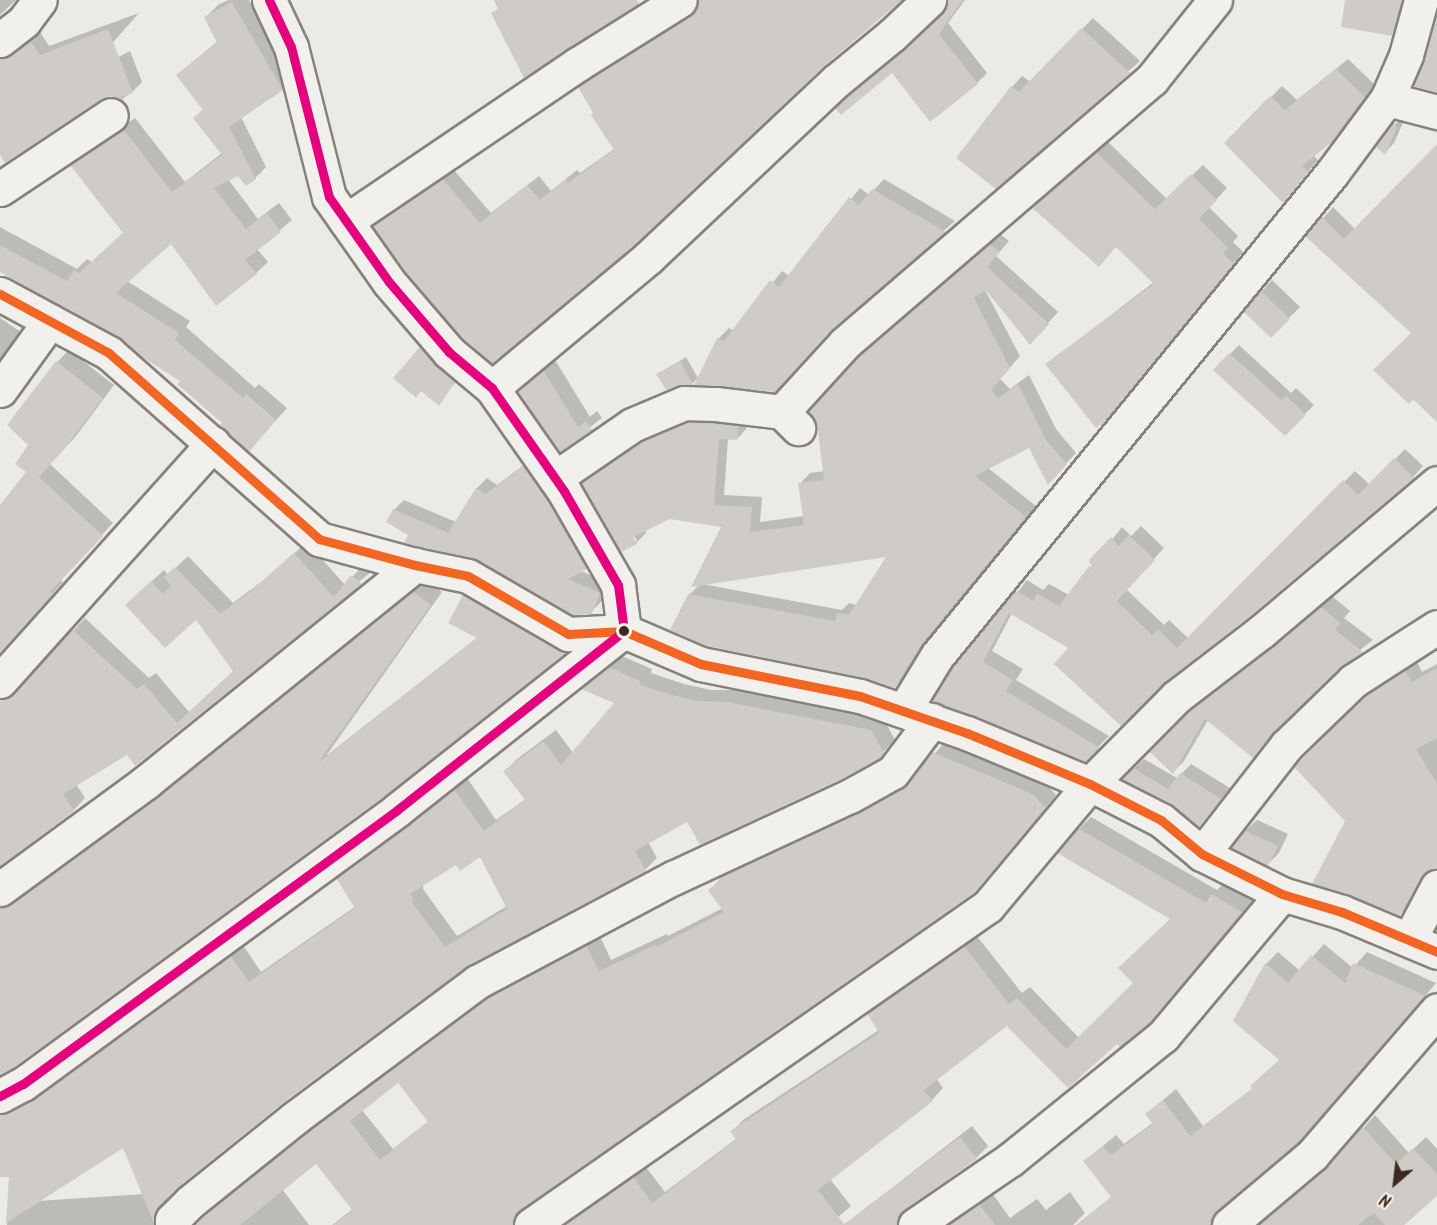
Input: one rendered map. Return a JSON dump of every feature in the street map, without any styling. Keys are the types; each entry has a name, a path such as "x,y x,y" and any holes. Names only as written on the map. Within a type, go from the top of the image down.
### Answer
{"street":[{"path":"0,40 24,21 40,0"},
{"path":"270,0 291,47 329,197 388,282 449,352 492,388 555,478 618,585 624,631"},
{"path":"346,221 578,64 678,0"},
{"path":"492,388 649,257 836,81 892,35 929,0"},
{"path":"555,478 632,425 684,403 716,404 790,420 845,342 1152,79 1215,0"},
{"path":"172,1225 172,1220 190,1202 296,1117 477,982 673,878 850,796 893,772 918,715 937,656 1332,173 1387,99 1406,55 1421,0"},
{"path":"1387,99 1437,112"},
{"path":"0,189 111,115"},
{"path":"0,294 109,353 319,539 415,565 468,576 568,634 624,631 701,664 860,696 918,715 1090,784 1161,820 1202,854 1282,894 1342,912 1424,945 1437,887"},
{"path":"0,390 50,321"},
{"path":"0,681 213,444"},
{"path":"531,1225 988,906 1090,784 1176,697 1262,631 1437,483"},
{"path":"0,889 146,782 415,565"},
{"path":"1202,854 1286,746 1311,721 1353,681 1437,627"},
{"path":"0,1096 33,1077 397,810 624,631"},
{"path":"915,1225 1011,1159 1163,1036 1282,894"},
{"path":"1229,1225 1312,1155 1437,1010"}],"building":[{"path":"494,0 637,0 639,4 524,78 491,13 498,9"},
{"path":"703,0 902,0 823,67 637,243 492,364 462,339 404,270 372,226 442,178 480,223 527,185 540,200 566,179 568,183 614,150 591,115 593,113 578,87 690,16 698,3"},
{"path":"947,0 963,0 939,34 978,84 930,122 892,73 841,115 835,108 942,14"},
{"path":"1345,0 1402,0 1392,36 1341,27"},
{"path":"232,2 283,90 229,127 256,179 246,186 238,176 214,188 246,229 267,213 281,232 245,260 257,274 216,306 171,244 116,293 179,333 175,340 243,398 246,394 276,420 249,452 219,426 222,423 177,384 180,381 141,356 118,337 0,272 0,245 67,281 74,270 79,273 123,233 70,165 123,129 172,192 222,155 193,118 203,110 176,75 217,43 204,17"},
{"path":"1437,13 1437,93 1413,86 1424,60"},
{"path":"1081,28 1130,73 996,189 956,158 1011,86 1019,92"},
{"path":"108,29 133,93 121,97 122,100 110,96 101,99 5,163 0,155 0,58 12,55 30,40 40,55"},
{"path":"1336,69 1365,97 1332,142 1302,166 1308,172 1283,203 1224,143 1270,96 1285,110"},
{"path":"1393,123 1397,127 1385,155 1375,146"},
{"path":"1437,144 1437,422 1413,399 1409,404 1373,370 1411,333 1305,236 1322,217 1344,239"},
{"path":"1096,152 1155,209 1191,174 1217,200 1199,219 1228,248 1223,253 1234,264 1105,421 1096,428 1045,364 1154,284 1116,247 1099,267 1031,207"},
{"path":"872,189 946,232 833,329 775,392 694,385 717,338 724,341 770,280 779,287 849,197 859,205"},
{"path":"989,244 1000,252 987,267 1049,324 1030,345 986,290 974,298 1010,368 991,390 998,398 1018,384 1046,440 1067,464 1048,485 1029,448 975,476 1026,517 922,644 895,688 864,678 707,646 670,630 688,594 835,621 837,613 849,615 886,557 691,587 721,527 670,519 633,537 637,544 621,552 581,483 641,442 688,422 738,426 737,440 719,439 714,505 752,507 750,532 804,525 798,483 824,480 817,424 808,411 858,356"},
{"path":"1260,290 1290,319 1271,338 1243,311"},
{"path":"420,347 457,383 455,382 439,406 421,391 416,398 393,378"},
{"path":"1229,353 1281,400 1286,396 1306,415 1285,436 1213,370"},
{"path":"56,361 103,398 39,477 103,536 50,592 53,594 0,653 0,505 26,472 15,464 28,445 7,425"},
{"path":"680,361 693,385 677,386 666,390 656,374"},
{"path":"543,370 578,427 586,421 592,430 560,452 517,391"},
{"path":"1394,458 1414,478 1250,616 1165,682 1121,726 1054,664 1068,648 1009,613 983,662 1013,680 1006,691 1100,748 1086,762 932,701 952,667 1015,590 1033,601 1037,593 1059,606 1089,566 1093,570 1089,560 1111,537 1119,546 1129,535 1155,560 1117,601 1152,635 1158,629 1177,648 1343,480 1358,495"},
{"path":"523,466 548,501 587,569 568,579 600,593 592,614 573,615 472,558 404,543 408,535 386,522 393,509 448,533 476,488 486,494"},
{"path":"294,553 334,597 351,575 362,584 135,766 127,755 63,794 74,811 0,866 0,699 14,694 72,629 137,689 144,684 177,723 233,671 196,620 165,648 125,605 151,581 163,594 171,586 164,577 175,567 220,614 251,591"},
{"path":"412,591 431,605 318,763 477,638 448,623 463,595 559,650 567,652 386,795 13,1068 0,1075 0,907 11,904 157,797"},
{"path":"1320,606 1340,623 1335,630 1363,652 1340,668 1273,733 1253,758 1205,719 1173,774 1149,751 1188,711"},
{"path":"609,667 640,681 640,685 672,695 698,701 728,702 871,730 884,753 880,758 841,779 700,845 687,822 635,851 646,871 466,967 284,1102 178,1187 159,1207 153,1221 123,1148 6,1223 9,1177 0,1177 0,1115 34,1099 230,955 249,982 355,908 336,878 454,789 484,831 525,800 503,771 544,741 561,765 614,703 581,689","holes":["480,857 507,909 445,947 412,902 414,900 410,894 456,865 460,871"]},
{"path":"1437,668 1437,738 1416,749 1437,784 1437,868 1428,871 1421,878 1400,916 1349,895 1312,884 1345,821 1294,767 1365,696 1405,670 1412,682"},
{"path":"932,752 1032,794 1046,808 975,892 520,1210 514,1217 513,1225 332,1225 353,1211 316,1164 240,1225 194,1225 307,1132 487,998 586,945 599,971 655,945 656,947 724,912 708,890 720,881 718,878 858,813 902,788","holes":["398,1083 428,1122 380,1160 350,1121"]},
{"path":"1133,768 1168,789 1180,773 1221,799 1199,827 1170,803 1121,779"},
{"path":"1078,828 1206,903 1211,894 1242,912 1150,1023 1120,1047 1117,1044 1068,1088 1007,1026 924,1090 933,1101 818,1190 844,1224 960,1137 977,1159 904,1210 898,1216 897,1225 564,1225 633,1177 652,1203 736,1140 730,1131 879,1033 867,1013 964,946 1009,1004 1017,998 1066,1049 1133,983 1118,968 1170,919 1057,853"},
{"path":"1244,830 1278,846 1268,866 1231,847"},
{"path":"1311,955 1345,983 1353,963 1426,996 1299,1142 1217,1211 1211,1225 1076,1225 1111,1197 1083,1161 1103,1146 1111,1155 1153,1124 1145,1114 1163,1100 1190,1136 1252,1089 1250,1086 1279,1060 1233,1021 1265,963 1288,983"},
{"path":"1362,1126 1396,1164 1413,1148 1437,1174 1437,1196 1404,1225 1385,1225 1374,1213 1358,1225 1258,1225 1324,1169"},
{"path":"979,1204 995,1225 948,1225"}],"transit line":[{"path":"0,1096 23,1084 397,810 624,631 618,585 564,491 492,388 449,352 389,282 329,197 291,47 269,0"},
{"path":"0,294 109,353 319,539 415,565 468,576 568,634 624,631 701,664 860,696 967,733 1090,784 1161,820 1202,854 1282,894 1342,912 1437,952"}]}
